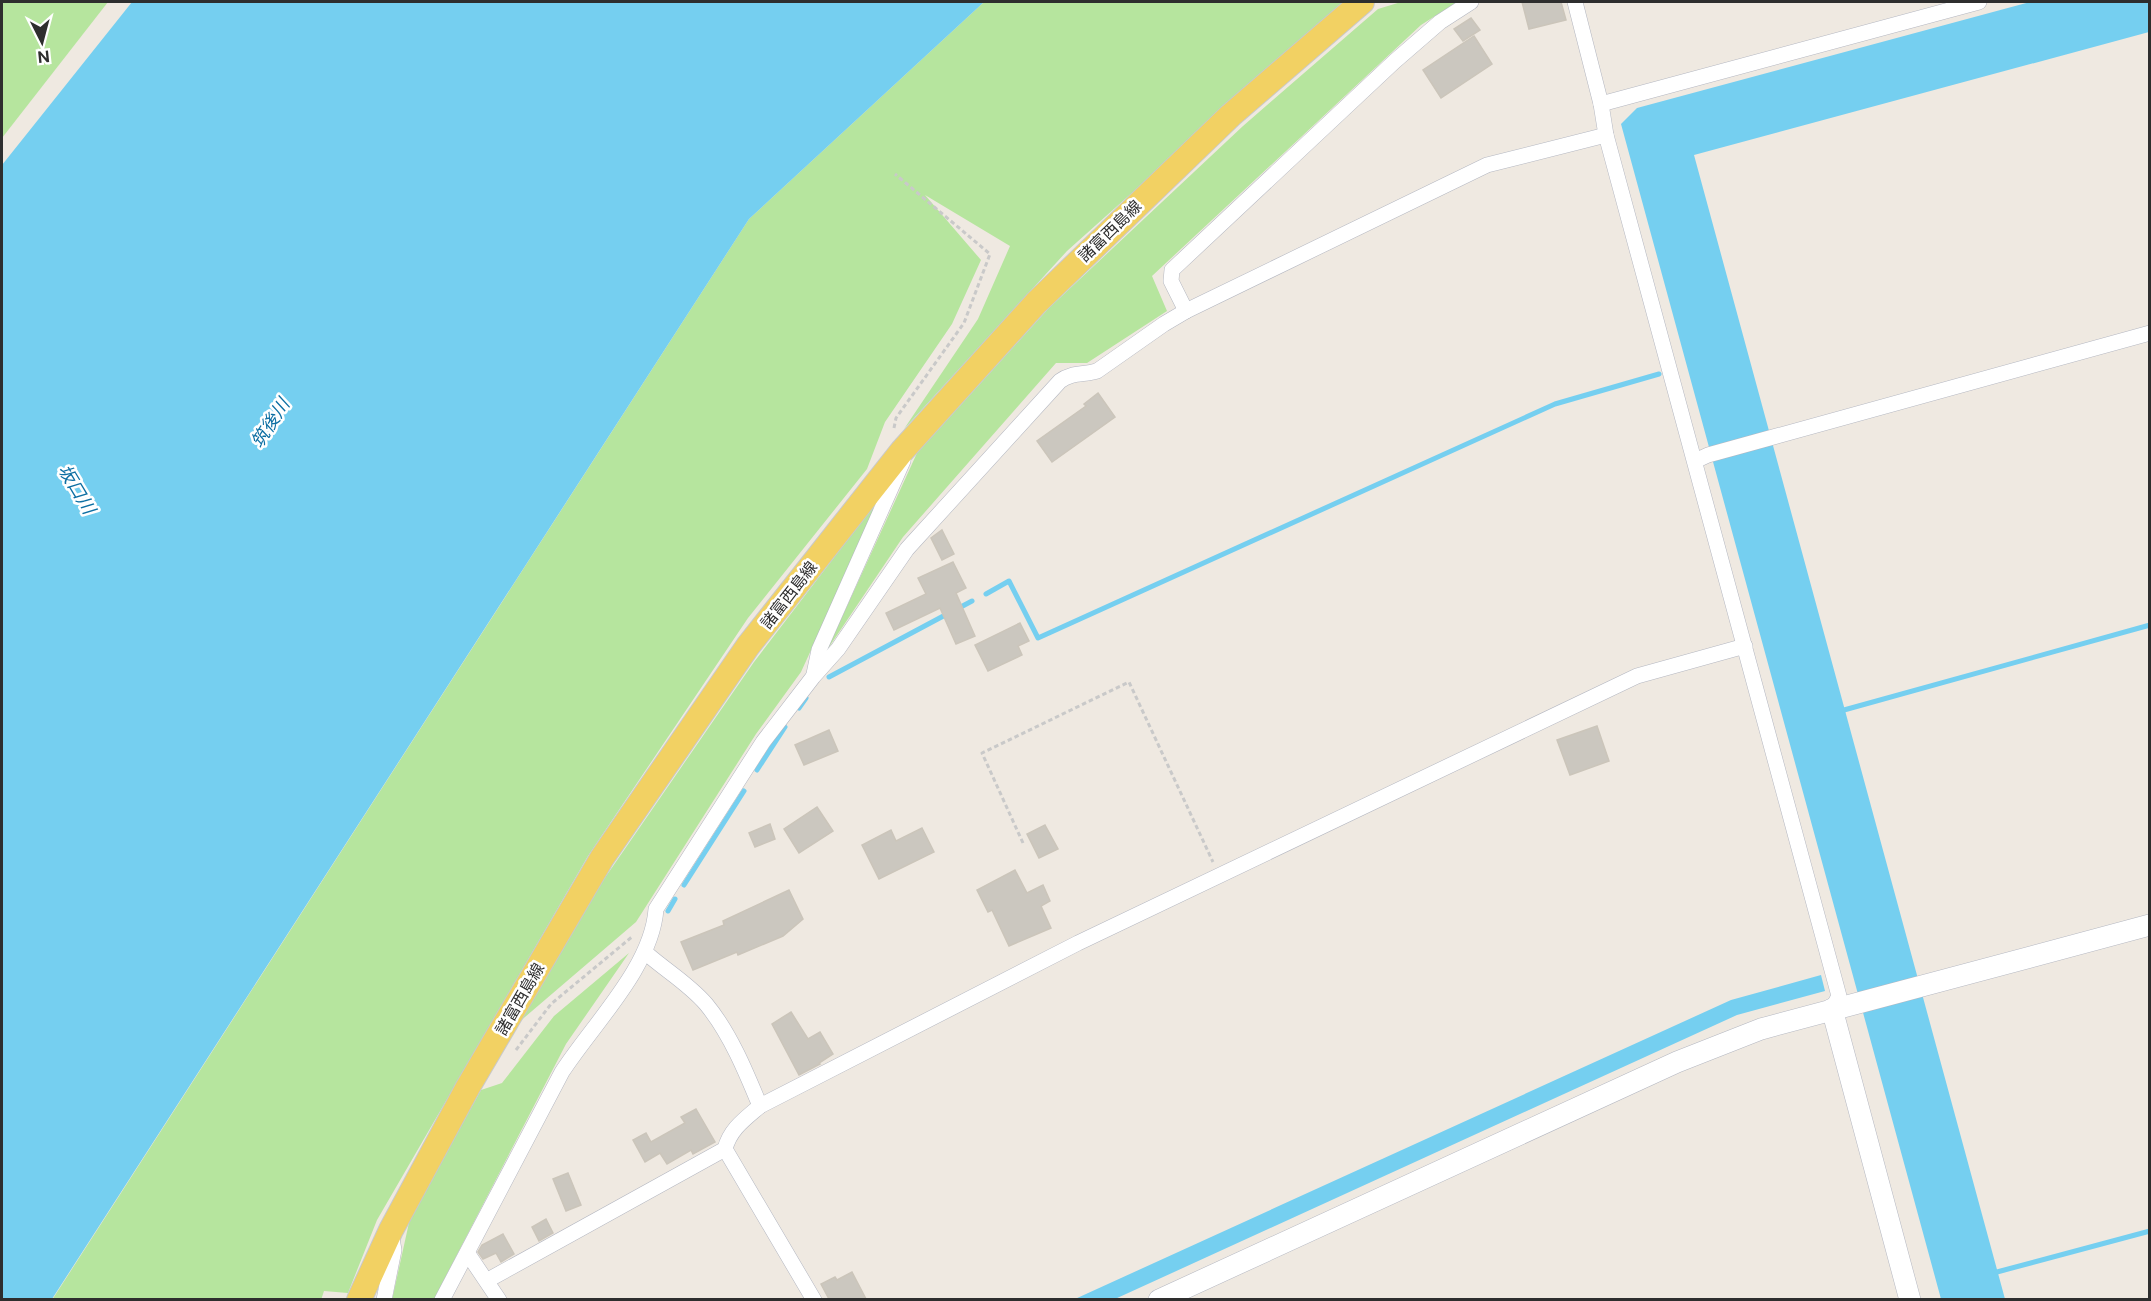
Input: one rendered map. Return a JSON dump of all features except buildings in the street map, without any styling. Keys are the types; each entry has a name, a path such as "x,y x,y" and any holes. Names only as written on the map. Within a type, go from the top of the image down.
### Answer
{"main road":[{"name":"諸富西島線","path":"359,1299 390,1230 468,1087 602,858 748,646 902,451 1036,303 1231,115 1362,2"}],"street":[{"path":"1186,311 1171,281 1172,270 1395,61 1440,22 1471,2"},
{"path":"1575,2 1601,104 1606,135 1701,458 1745,646 1839,996 1832,1009 1910,1299"},
{"path":"1601,104 1979,2"},
{"path":"442,1299 468,1254 562,1072 580,1045 597,1026 646,953 655,926 657,909 763,742 813,677 838,649 907,549 1060,381 1074,374 1088,374 1097,371 1186,311 1487,165 1606,135"},
{"path":"1701,458 2150,333"},
{"path":"813,677 819,650 904,460 902,451"},
{"path":"488,1280 725,1149 734,1128 760,1106 1078,943 1637,676 1745,646"},
{"path":"1159,1299 1677,1062 1761,1029 2150,925"},
{"path":"646,953 706,1004 725,1033 760,1106"},
{"path":"725,1149 814,1299"},
{"path":"384,1299 394,1250 390,1230"},
{"path":"468,1254 499,1299"}],"path":[{"path":"895,174 990,254 964,322 896,418 891,441 902,451"},
{"path":"1023,843 982,753 1129,682 1219,875"},
{"path":"513,1054 551,1004 637,932 655,926"}],"green space":[{"path":"2,2 108,2 2,138"},
{"path":"984,2 1345,2 1067,251 904,429 978,319 1010,246 925,195 981,260 952,324 885,422 867,469 748,618 588,856 377,1220 348,1293 324,1291 321,1300 52,1300 749,219"},
{"path":"1401,2 1457,2 1421,25 1152,276 1167,311 1087,363 1056,363 903,537 827,650 917,453 1048,309 1243,126 1378,9"},
{"path":"882,495 801,672 756,734 636,922 518,1023 602,882 754,662"},
{"path":"629,953 566,1044 434,1299 392,1300 410,1218 481,1090 502,1083 554,1016"}],"water":[{"path":"132,2 984,2 749,219 52,1299 2,1299 2,165"},
{"path":"2030,2 2149,2 2149,32 1694,155 2005,1299 1941,1299 1621,124 1637,108"},
{"path":"1821,975 1825,991 1737,1015 1115,1299 1075,1299 1731,1000"}],"waterway":[{"path":"986,594 1009,581 1038,638 1555,404 1659,374"},
{"path":"957,609 972,601"},
{"path":"829,677 949,613"},
{"path":"1844,710 2150,625"},
{"path":"799,708 806,698"},
{"path":"757,770 785,727"},
{"path":"684,885 744,791"},
{"path":"668,911 675,899"},
{"path":"1997,1272 2150,1231"}],"water label":[{"name":"筑後川","path":"270,423"},
{"name":"坂口川","path":"77,489"}]}
